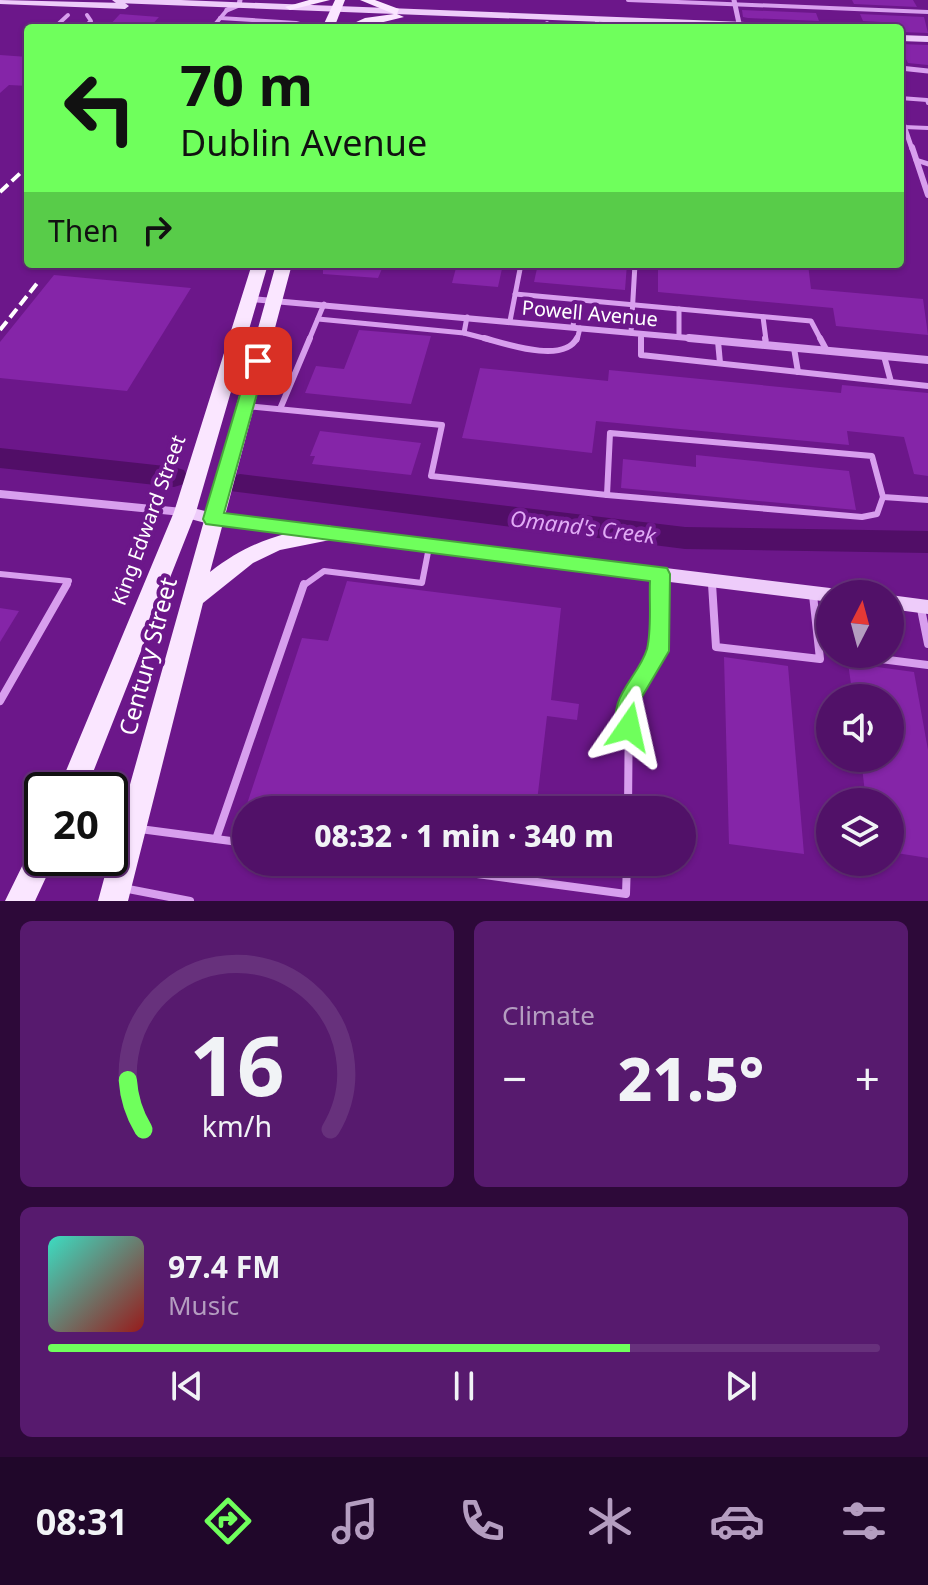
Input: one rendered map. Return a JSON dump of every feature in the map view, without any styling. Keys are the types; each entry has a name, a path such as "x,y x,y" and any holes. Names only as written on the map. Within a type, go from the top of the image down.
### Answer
{"main road":[{"path":"116,0 239,2 336,8 362,21 396,14 522,24"},
{"path":"290,7 325,0"},
{"path":"365,0 396,14"},
{"path":"0,1 102,3 223,14 336,8"},
{"path":"351,16 396,14 597,24"},
{"path":"904,31 928,32"},
{"path":"904,38 928,39"},
{"name":"King Edward Street","path":"79,772 185,512 259,268"},
{"path":"213,519 283,268"},
{"path":"222,390 248,399"},
{"path":"185,512 213,519 816,593"},
{"name":"Century Street","path":"128,804 194,597 213,519"},
{"path":"194,597 245,557 275,543 327,533"},
{"path":"904,604 924,606"},
{"path":"20,901 32,876"}],"street":[{"path":"223,14 239,2"},
{"path":"734,2 739,24"},
{"path":"904,68 928,71"},
{"path":"904,127 928,195"},
{"name":"Powell Avenue","path":"250,299 928,360"},
{"path":"0,494 185,512"}],"lane":[{"path":"628,0 928,12"},
{"path":"215,24 223,14 300,24"},
{"path":"58,24 68,15"},
{"path":"87,15 91,21 88,24"},
{"path":"904,98 928,101"},
{"path":"904,127 928,128"},
{"path":"916,160 928,164"},
{"path":"510,321 520,268"},
{"path":"631,333 635,268"},
{"path":"515,294 811,321 827,351"},
{"path":"318,319 464,333 503,345 559,351 571,349 577,342 576,300"},
{"path":"280,409 324,304"},
{"path":"679,309 679,337"},
{"path":"386,326 391,310"},
{"path":"464,333 467,317"},
{"path":"763,317 766,345"},
{"path":"641,334 641,355 928,386"},
{"path":"718,341 720,363"},
{"path":"794,348 798,372"},
{"path":"884,356 891,382"},
{"path":"248,399 280,409 442,425 431,476 607,495 862,517 877,514 883,497 872,456 610,433 607,495"},
{"path":"883,497 928,500"},
{"path":"216,839 304,584 324,571 422,583 430,546"},
{"path":"0,574 69,581 0,701"},
{"path":"628,796 629,699 658,651 660,574"},
{"path":"712,580 716,647 816,659"},
{"path":"924,606 928,644"},
{"path":"904,662 928,665"},
{"path":"128,827 232,841"},
{"path":"492,876 626,894 627,876"},
{"path":"115,894 190,901"}],"building":[{"path":"852,0 913,0 917,7 854,4"},
{"path":"742,10 816,13 819,21 748,18 743,17"},
{"path":"120,14 159,17 153,24 111,24"},
{"path":"860,14 924,17 928,33 904,32 904,24 900,23 863,21"},
{"path":"904,44 928,45 928,65 908,63"},
{"path":"0,55 24,57 24,86 9,85 0,93"},
{"path":"323,268 382,268 378,278 323,274"},
{"path":"456,268 502,268 498,287 452,283"},
{"path":"537,268 627,268 625,290 534,282"},
{"path":"658,268 808,268 811,289 923,299 928,335 836,326 833,308 658,292"},
{"path":"54,275 191,288 127,391 0,378 0,342"},
{"path":"359,330 431,336 411,404 305,393 316,366 344,369"},
{"path":"480,368 608,381 609,370 841,393 842,385 928,393 928,476 914,474 904,437 847,431 849,445 596,421 592,453 462,438"},
{"path":"320,431 421,443 411,475 312,464 315,456 310,456"},
{"path":"696,455 849,471 856,510 621,488 623,459 696,467"},
{"path":"347,581 561,608 551,700 579,704 577,720 547,716 538,796 250,796 302,638 328,641"},
{"path":"0,608 19,611 0,642"},
{"path":"724,657 788,666 804,854 729,844"},
{"path":"849,668 914,672 928,750 928,858 904,854 904,788 864,788 863,772 904,772 904,684 851,684"}],"waterway":[{"name":"Omand's Creek","path":"0,458 174,477"},
{"name":"Omand's Creek","path":"240,484 685,538 928,542"}],"railway":[{"path":"0,192 24,170"},
{"path":"0,330 39,281"}],"route":[{"path":"258,361 213,519 660,574 658,651 647,674 629,699 629,727"}]}
